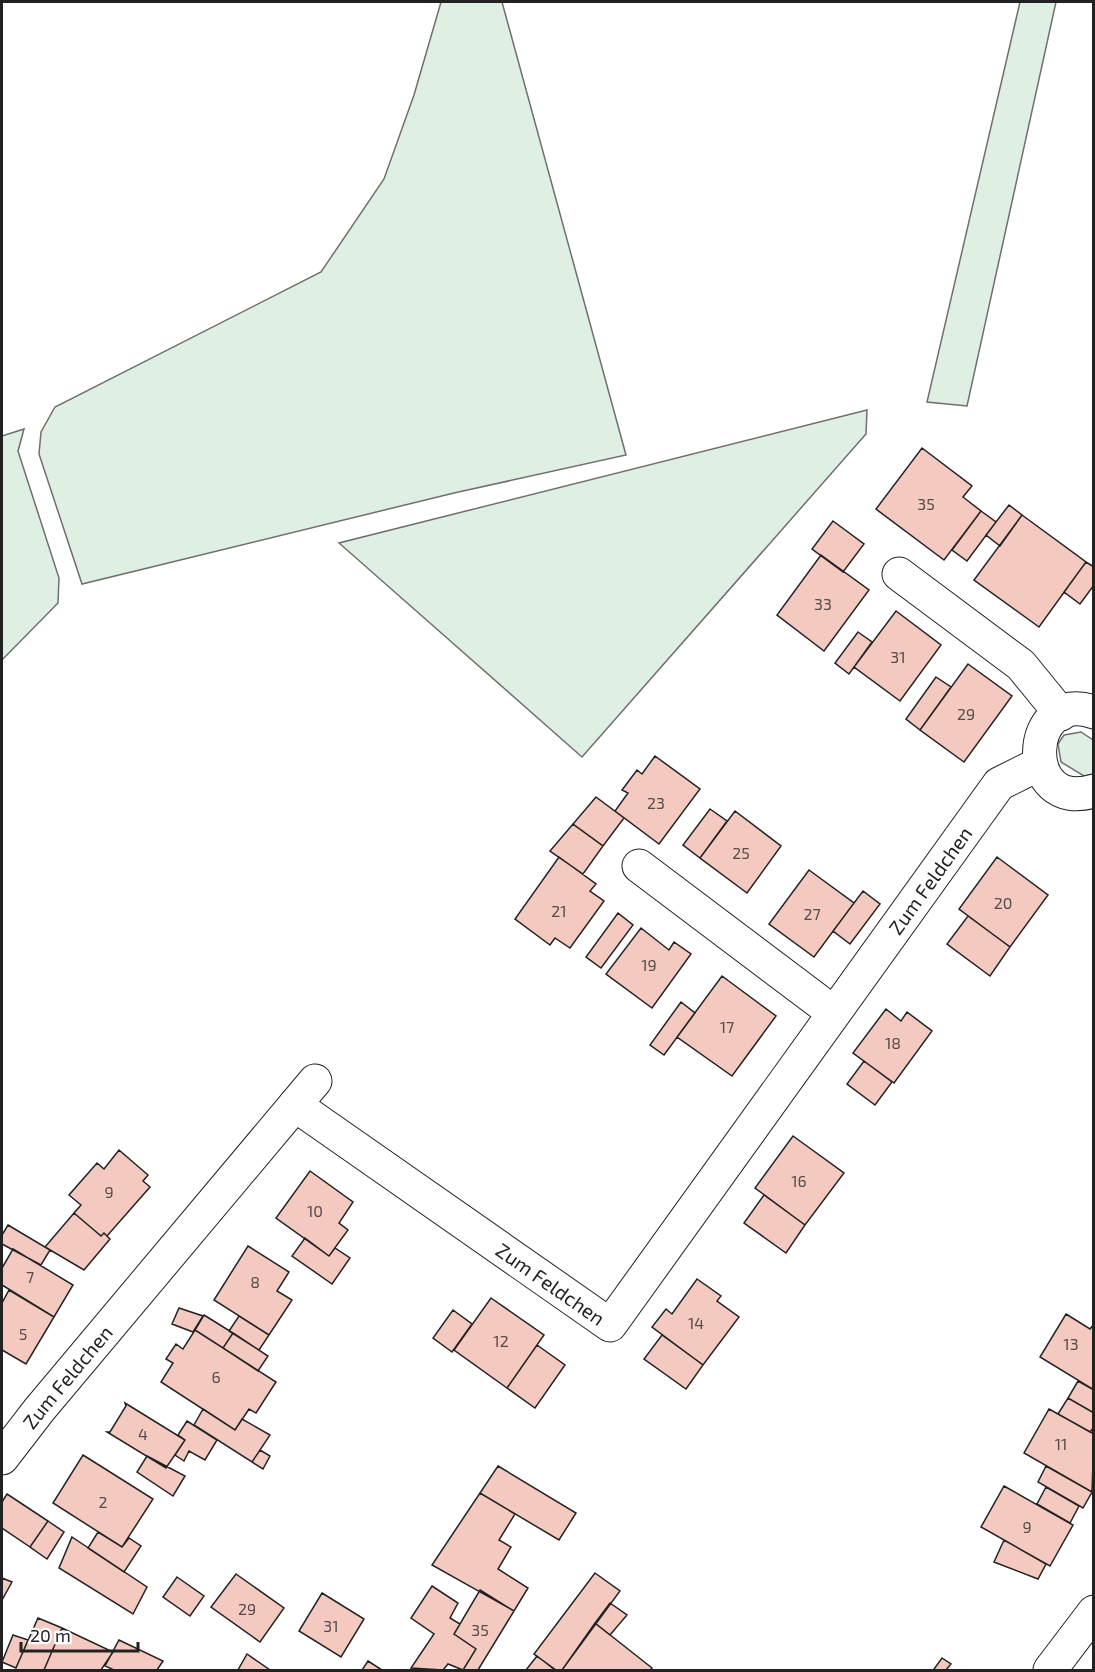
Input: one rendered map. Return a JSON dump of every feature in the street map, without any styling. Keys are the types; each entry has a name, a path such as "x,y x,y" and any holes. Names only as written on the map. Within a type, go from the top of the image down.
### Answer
{"street":[{"path":"899,574 1021,665 1061,714"},
{"path":"1094,712 1075,710 1061,714 1049,722 1041,735 1037,749 1039,764 1045,777 1056,787 1069,793 1094,791"},
{"name":"Zum Feldchen","path":"2,1458 39,1410 305,1093 610,1325 999,784 1039,764"},
{"path":"639,866 834,1013"},
{"path":"1050,1671 1094,1612"}],"green space":[{"path":"441,2 502,2 626,455 454,493 82,584 39,454 41,432 55,407 321,272 384,179 414,95"},
{"path":"1020,2 1056,2 967,406 927,402"},
{"path":"867,410 866,434 582,757 339,543"},
{"path":"24,429 18,451 59,578 58,603 2,660 2,436"},
{"path":"1081,732 1093,740 1093,774 1084,776 1061,762 1058,744 1064,735"}],"building":[{"path":"922,448 972,486 963,497 981,511 944,560 876,509"},
{"path":"1009,505 1022,515 1000,546 986,535"},
{"path":"981,511 996,522 967,561 952,550"},
{"path":"1022,515 1086,562 1039,627 974,580"},
{"path":"833,521 864,544 843,572 812,549"},
{"path":"821,555 869,590 824,651 777,615"},
{"path":"1086,562 1094,567 1094,585 1080,604 1064,592"},
{"path":"896,611 941,645 900,701 854,667"},
{"path":"858,632 872,642 849,674 835,663"},
{"path":"968,664 1012,696 964,762 920,730"},
{"path":"936,677 951,687 920,730 906,719"},
{"path":"655,756 700,789 659,844 615,811 628,793 622,790 637,770 642,774"},
{"path":"596,797 624,818 603,846 573,824"},
{"path":"710,809 727,821 700,858 683,845"},
{"path":"735,811 781,846 747,893 700,858"},
{"path":"573,824 603,846 583,874 550,851"},
{"path":"559,857 596,884 590,891 604,901 570,948 555,938 550,945 515,919"},
{"path":"997,857 1048,895 1010,947 959,909"},
{"path":"809,870 854,903 814,957 769,924"},
{"path":"863,891 880,904 850,944 833,931"},
{"path":"618,913 633,925 601,968 586,957"},
{"path":"968,916 1010,947 990,976 947,944"},
{"path":"641,928 669,950 674,942 691,954 652,1008 606,974"},
{"path":"722,976 776,1016 732,1076 677,1037"},
{"path":"681,1002 695,1013 664,1055 650,1045"},
{"path":"886,1009 901,1021 907,1012 932,1031 894,1083 853,1053"},
{"path":"864,1061 892,1082 875,1105 847,1084"},
{"path":"793,1136 844,1173 805,1225 755,1188"},
{"path":"119,1150 148,1175 143,1181 150,1187 107,1236 104,1233 101,1236 74,1213 81,1205 69,1195 97,1163 104,1169"},
{"path":"310,1171 353,1202 339,1223 348,1230 329,1256 276,1218"},
{"path":"764,1195 805,1225 786,1253 744,1223"},
{"path":"74,1213 101,1236 104,1233 110,1239 84,1270 45,1247"},
{"path":"8,1225 50,1250 41,1265 2,1244 2,1235"},
{"path":"305,1238 329,1256 335,1248 350,1258 332,1284 292,1256"},
{"path":"248,1246 289,1272 277,1291 292,1300 269,1335 214,1300"},
{"path":"13,1249 73,1285 54,1317 2,1285 2,1268"},
{"path":"697,1279 721,1296 717,1301 739,1317 703,1365 652,1327 666,1309 672,1314"},
{"path":"9,1290 54,1317 26,1364 2,1350 2,1303"},
{"path":"491,1298 544,1335 507,1388 454,1350"},
{"path":"179,1308 203,1316 193,1332 172,1324"},
{"path":"453,1310 472,1324 452,1352 433,1338"},
{"path":"1066,1314 1090,1329 1094,1324 1094,1390 1040,1357"},
{"path":"204,1315 233,1333 223,1348 195,1330"},
{"path":"239,1316 269,1335 259,1350 229,1331"},
{"path":"195,1330 276,1382 256,1413 249,1409 235,1430 161,1382 173,1363 166,1359 176,1344 183,1349"},
{"path":"233,1333 268,1356 258,1371 223,1348"},
{"path":"662,1335 703,1365 686,1389 644,1359"},
{"path":"537,1345 565,1365 535,1408 507,1388"},
{"path":"1078,1381 1094,1390 1094,1413 1068,1398"},
{"path":"1068,1398 1094,1413 1094,1427 1090,1432 1058,1414"},
{"path":"125,1403 185,1440 166,1468 107,1432 110,1432 126,1406"},
{"path":"203,1409 235,1430 242,1419 270,1435 252,1462 194,1425"},
{"path":"1049,1409 1094,1434 1092,1492 1024,1453"},
{"path":"187,1421 217,1440 205,1460 189,1451 184,1461 175,1455 185,1440 178,1435"},
{"path":"260,1450 270,1456 263,1469 252,1462"},
{"path":"83,1455 153,1499 122,1547 53,1503"},
{"path":"147,1456 185,1476 173,1496 137,1472"},
{"path":"498,1466 576,1513 559,1540 480,1493"},
{"path":"1046,1466 1092,1492 1083,1508 1038,1482"},
{"path":"1004,1486 1073,1525 1050,1566 981,1527"},
{"path":"1046,1487 1079,1506 1070,1523 1037,1504"},
{"path":"480,1493 515,1514 499,1540 511,1547 498,1569 528,1588 514,1611 432,1565"},
{"path":"7,1494 48,1521 30,1547 2,1528 2,1502"},
{"path":"48,1521 64,1532 47,1559 30,1547"},
{"path":"98,1532 122,1547 129,1538 141,1546 124,1572 88,1548"},
{"path":"72,1537 147,1587 133,1614 59,1568"},
{"path":"1004,1540 1046,1564 1038,1579 994,1562"},
{"path":"595,1573 620,1591 562,1670 556,1670 534,1654"},
{"path":"236,1574 284,1608 260,1642 211,1607"},
{"path":"177,1577 204,1596 190,1616 163,1597"},
{"path":"2,1578 12,1582 2,1600"},
{"path":"432,1586 458,1603 450,1618 460,1624 454,1634 476,1649 463,1670 448,1664 443,1670 411,1668 434,1634 411,1618"},
{"path":"480,1590 514,1611 478,1670 463,1670 476,1649 454,1634"},
{"path":"322,1593 364,1619 341,1657 299,1631"},
{"path":"610,1603 627,1615 610,1635 595,1623"},
{"path":"38,1618 62,1628 44,1670 15,1670"},
{"path":"595,1623 652,1668 650,1670 562,1670"},
{"path":"62,1628 113,1652 101,1670 44,1670"},
{"path":"13,1635 28,1640 16,1668 2,1662"},
{"path":"119,1640 163,1661 157,1670 114,1670 105,1666"},
{"path":"247,1654 270,1670 238,1670"},
{"path":"537,1656 555,1670 526,1670"},
{"path":"942,1658 951,1664 946,1670 934,1669"},
{"path":"368,1661 382,1670 362,1670"}]}
